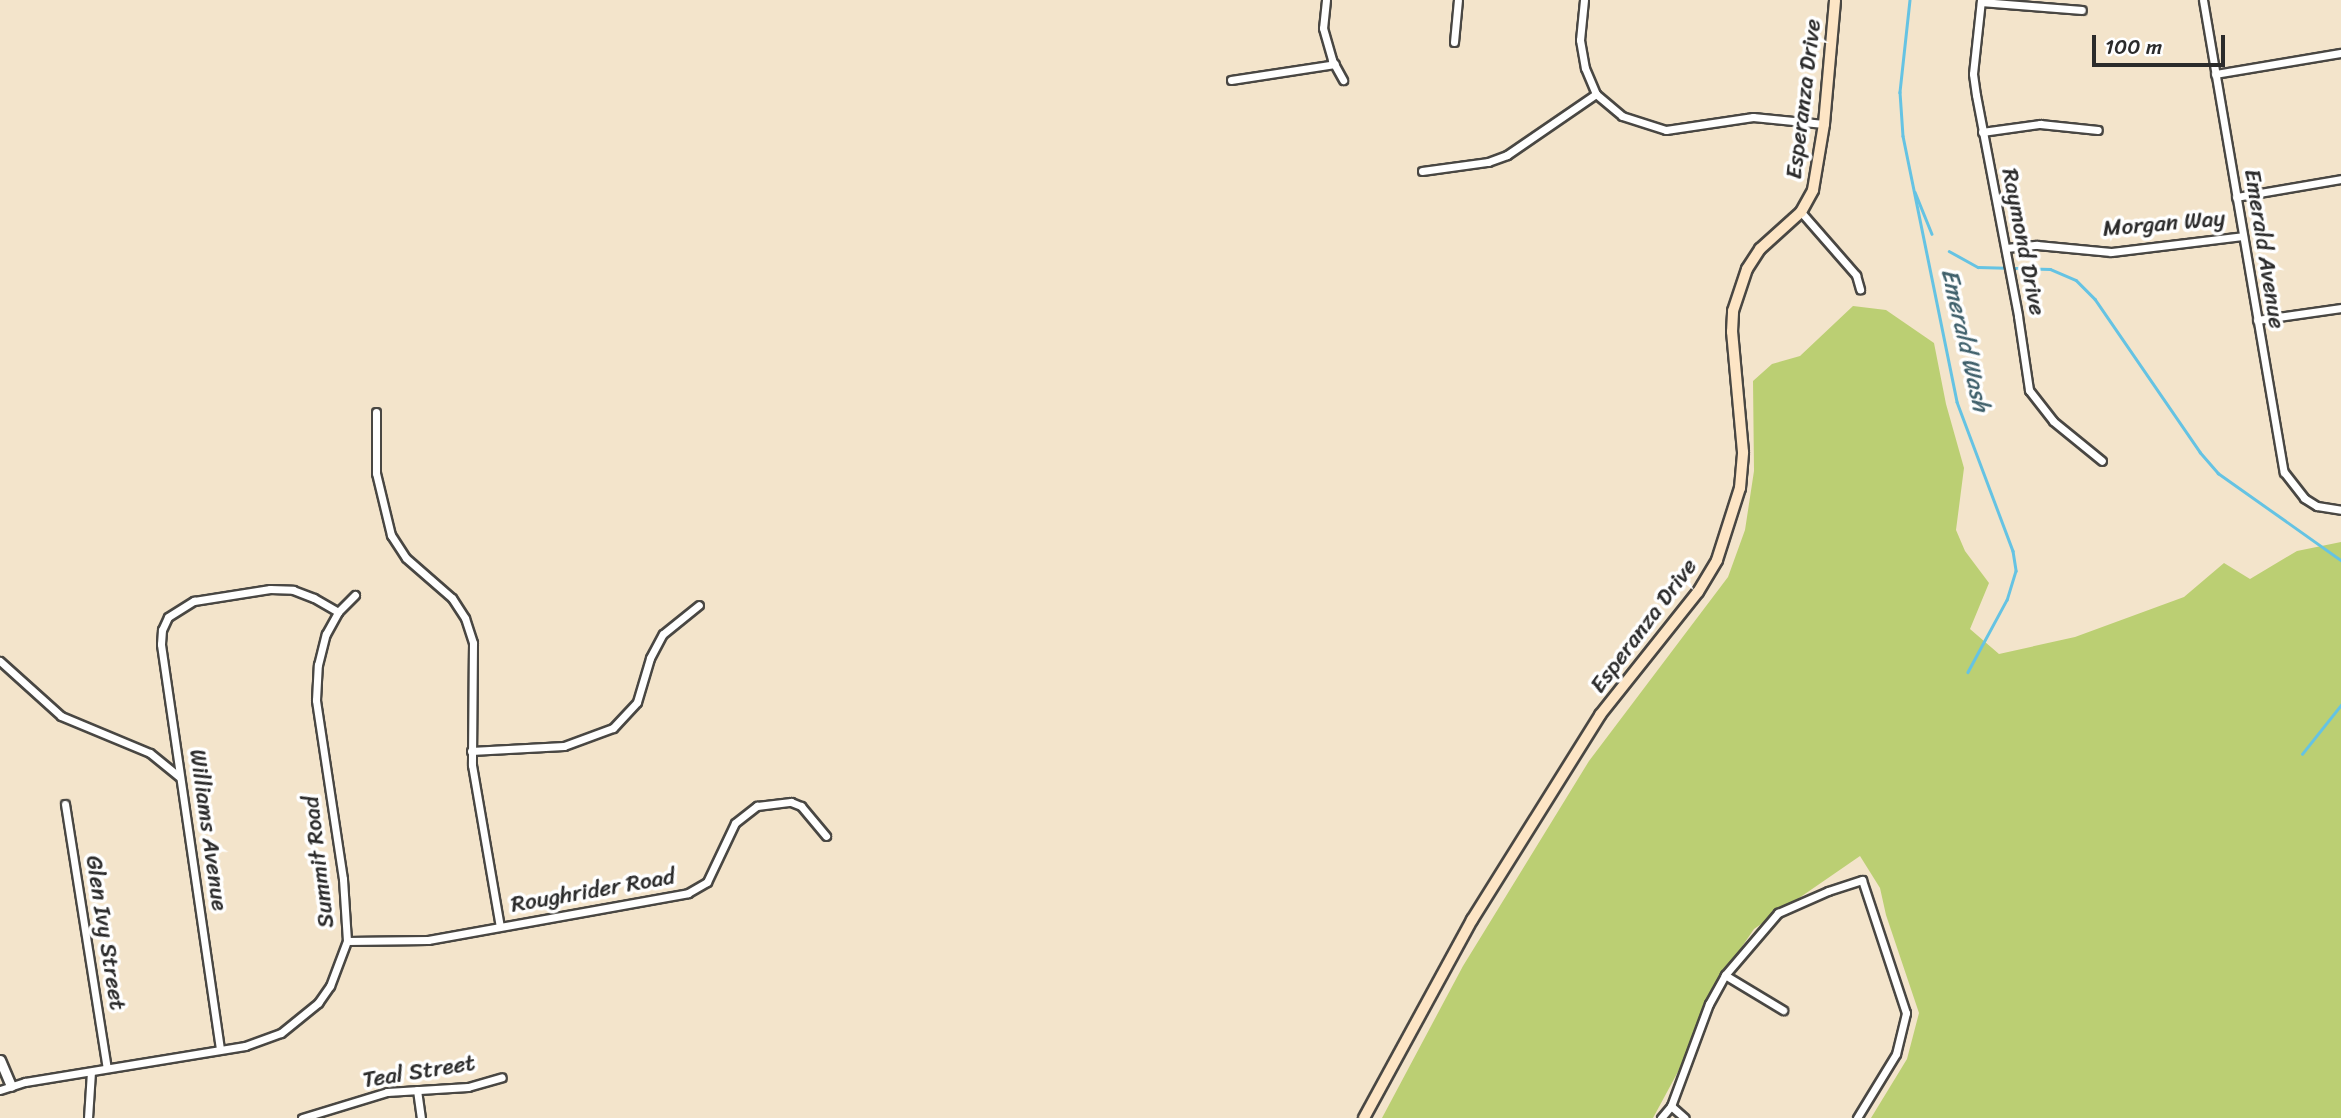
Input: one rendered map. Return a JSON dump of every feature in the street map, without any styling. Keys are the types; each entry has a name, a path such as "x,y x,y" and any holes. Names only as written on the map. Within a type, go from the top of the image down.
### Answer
{"main road":[{"name":"Esperanza Drive","path":"1364,1118 1472,920 1578,749 1600,715 1699,592 1717,560 1740,488 1743,452 1732,332 1735,301 1747,269 1760,249 1801,212 1813,190 1824,124 1835,0"}],"street":[{"path":"1326,0 1323,28 1343,80"},
{"path":"1454,43 1458,0"},
{"path":"1584,0 1580,40 1585,68 1596,94 1622,116 1666,130 1753,117 1824,124"},
{"name":"Emerald Avenue","path":"2203,0 2284,472 2304,498 2317,506 2341,510"},
{"path":"1981,1 2082,10"},
{"name":"Raymond Drive","path":"1981,1 1973,74 2006,248 2029,390 2053,421 2102,461"},
{"path":"2215,74 2341,53"},
{"path":"1231,80 1335,64"},
{"path":"1422,171 1488,162 1507,155 1596,94"},
{"path":"1982,132 2040,124 2098,130"},
{"path":"2236,197 2341,179"},
{"path":"1801,212 1856,275 1860,289"},
{"name":"Morgan Way","path":"2006,248 2037,245 2111,252 2243,236"},
{"path":"2257,320 2341,308"},
{"path":"376,412 376,473 391,535 406,558 452,598 465,618 472,643 471,751 500,927"},
{"name":"Williams Avenue","path":"220,1049 161,644 168,617 194,601 270,589 293,590 338,612"},
{"name":"Summit Road","path":"0,1090 263,1041 301,1020 318,1003 330,986 347,941 343,879 316,700 321,649 338,612 355,595"},
{"path":"471,751 564,746 613,728 638,702 650,658 663,635 699,605"},
{"path":"1,665 61,716 150,753 181,778"},
{"name":"Roughrider Road","path":"347,941 428,940 688,893 707,882 735,823 757,806 791,802 801,806 826,836"},
{"name":"Glen Ivy Street","path":"65,804 107,1068"},
{"path":"1661,1118 1671,1106 1709,1004 1725,975 1778,913 1808,898 1862,880 1906,1013 1896,1054 1857,1118"},
{"path":"1725,975 1783,1010"},
{"path":"0,1060 11,1086"},
{"path":"88,1118 91,1072"},
{"name":"Teal Street","path":"302,1118 387,1092 468,1087 502,1077"},
{"path":"417,1090 421,1118"},
{"path":"1671,1106 1685,1118"}],"green space":[{"path":"1853,306 1886,310 1934,343 1946,404 1964,468 1956,530 1965,551 1989,583 1970,629 1999,654 2075,637 2184,597 2224,563 2250,579 2297,551 2341,542 2341,1118 1871,1118 1907,1059 1919,1013 1886,915 1880,888 1860,856 1754,929 1718,982 1687,1055 1653,1118 1382,1118 1463,966 1589,761 1728,577 1745,530 1754,471 1753,381 1772,364 1800,356"}],"waterway":[{"name":"Emerald Wash","path":"1910,0 1900,92 1903,136 1957,402 2013,551 2016,571 2007,600 1968,672"},
{"path":"1915,192 1932,234"},
{"path":"1949,251 1978,267 2050,269 2076,280 2095,299 2200,452 2218,473 2341,560"},
{"path":"2302,754 2341,705"}]}
